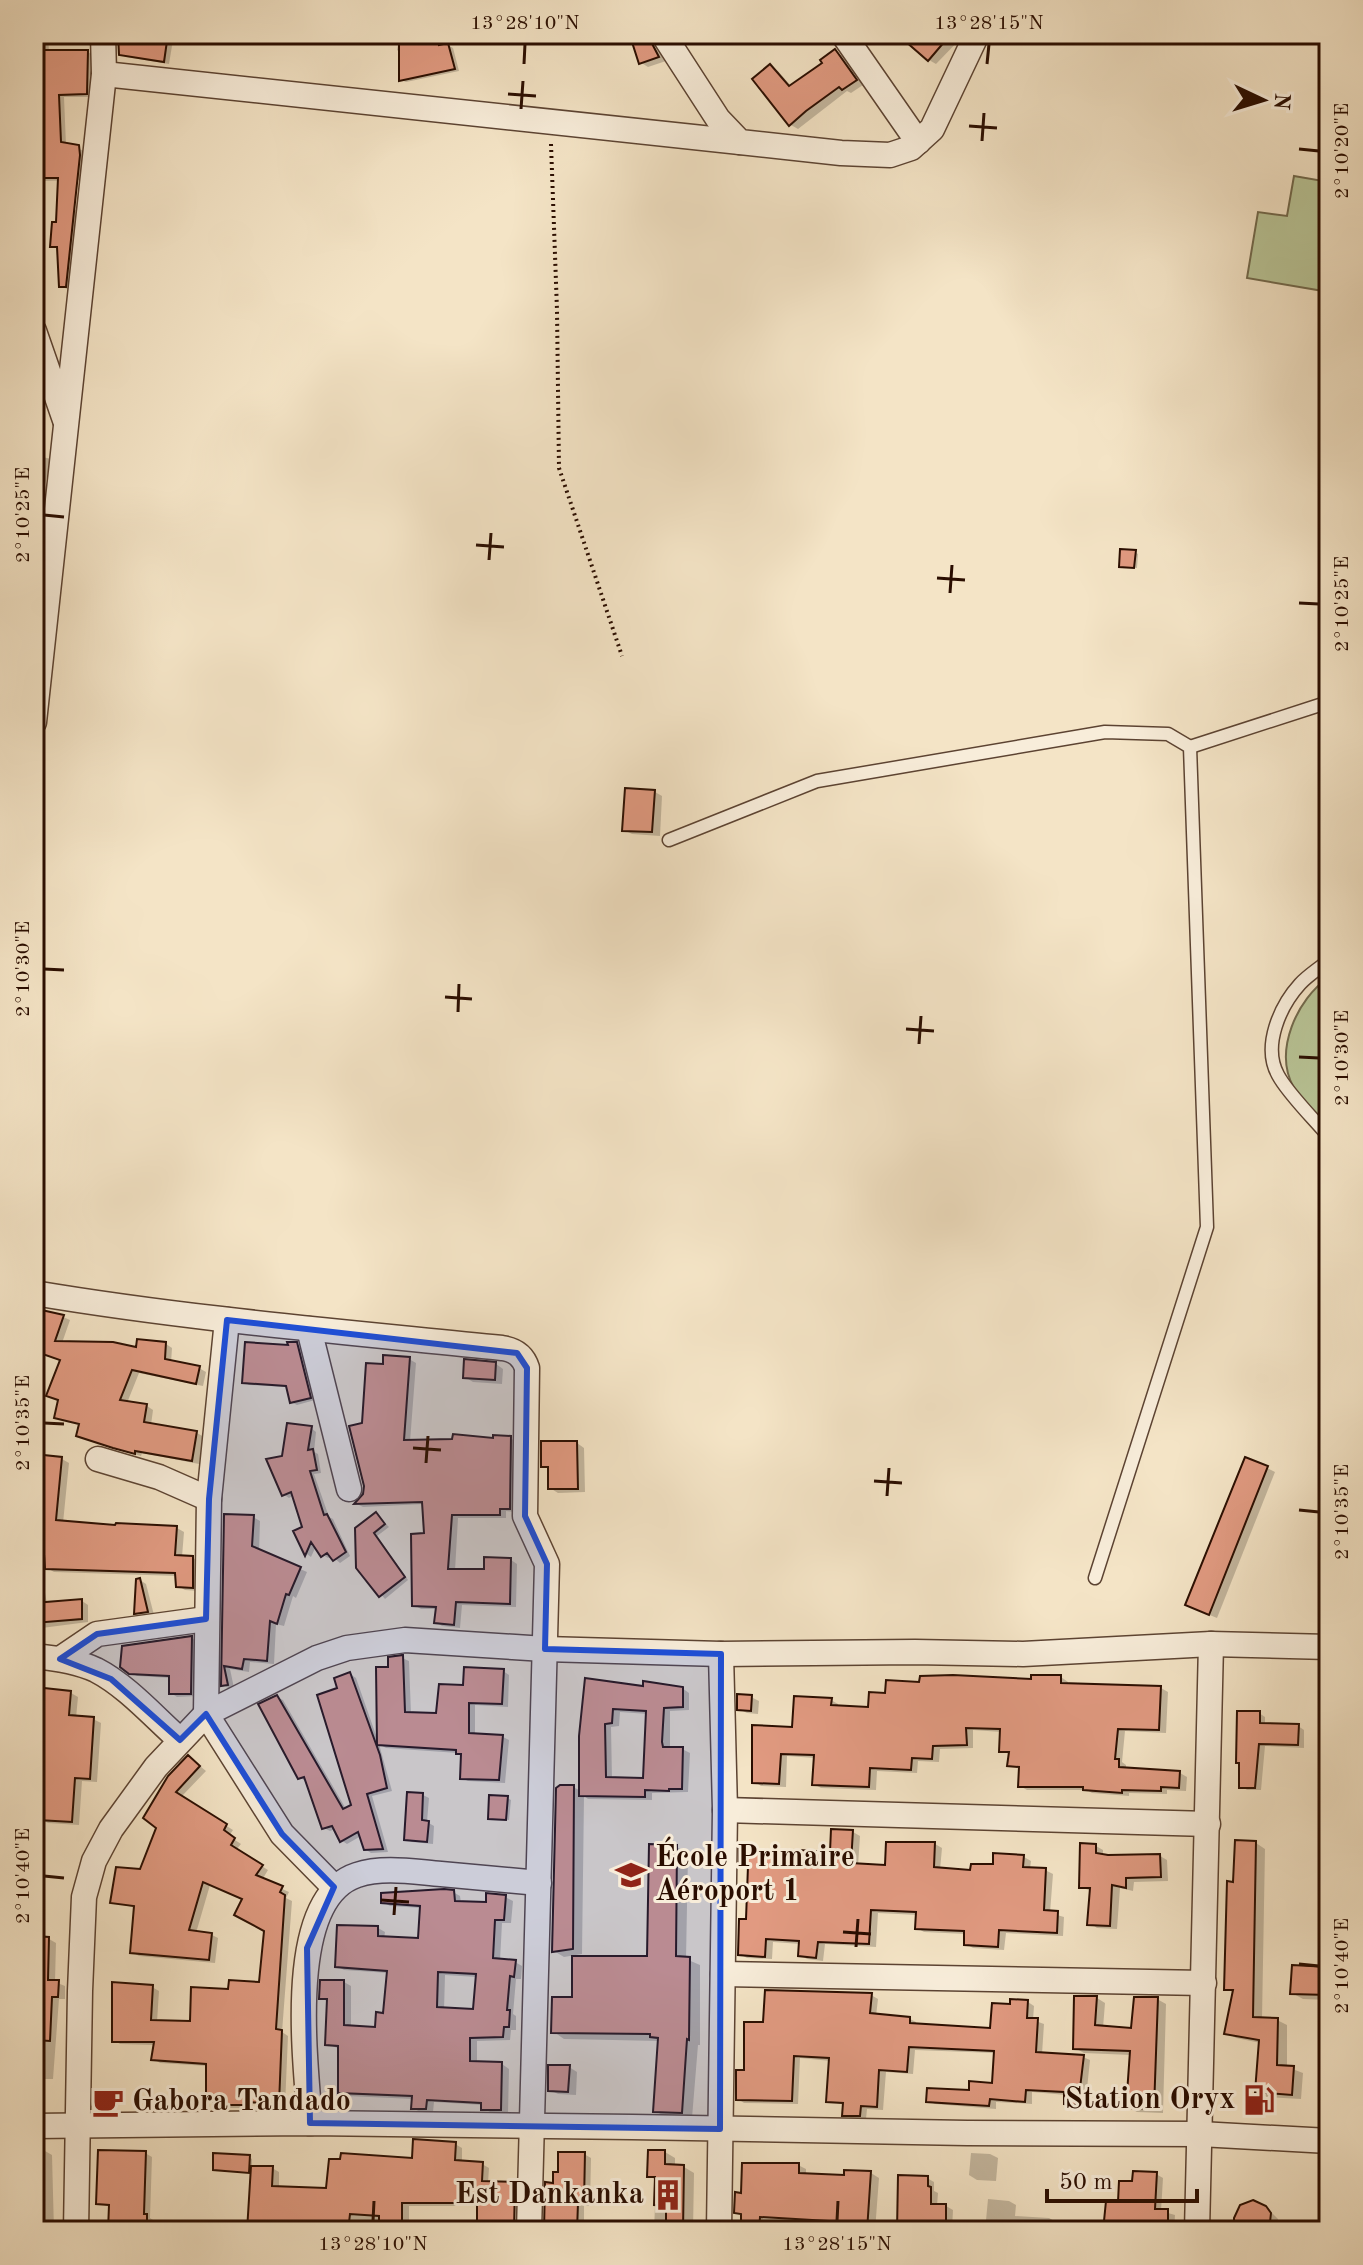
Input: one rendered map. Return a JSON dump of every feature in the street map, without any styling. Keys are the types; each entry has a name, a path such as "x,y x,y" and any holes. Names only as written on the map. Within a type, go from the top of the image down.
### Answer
{"street":[{"path":"34,722 39,620 67,426 104,74 103,34"},
{"path":"663,34 718,119 740,142"},
{"path":"843,34 918,142"},
{"path":"104,74 841,153 890,155 911,148 932,129 977,34"},
{"path":"34,331 67,426"},
{"path":"34,1293 123,1308 502,1348 517,1353 524,1360 527,1368 525,1516 547,1564 529,2231"},
{"path":"227,1320 209,1499 206,1714 282,1834 334,1887"},
{"path":"309,1329 349,1489"},
{"path":"98,1459 159,1477 209,1499"},
{"path":"60,1659 97,1634 206,1619"},
{"path":"76,2231 75,2127 84,1897 94,1861 111,1829 156,1767 206,1714 317,1658 347,1648 405,1640 545,1649 721,1654 1023,1654 1211,1644 1329,1647"},
{"path":"1197,2231 1211,1644"},
{"path":"719,2231 725,1810 721,1654"},
{"path":"34,1656 60,1659 93,1669 111,1679 180,1740"},
{"path":"725,1810 1208,1824"},
{"path":"310,2123 305,2045 307,1948 324,1902 334,1887 355,1875 374,1871 539,1883"},
{"path":"723,1974 1204,1983"},
{"path":"34,2126 310,2123 1200,2134 1329,2141"}],"lane":[{"path":"669,840 817,781 1105,732 1168,734 1190,747 1329,702"},
{"path":"1095,1578 1207,1227 1190,747"},
{"path":"1329,960 1300,983 1280,1014 1274,1031 1273,1049 1277,1074 1329,1137"}],"path":[{"path":"550,121 559,468 622,656"}],"highlighted area":[{"path":"227,1320 517,1353 527,1368 525,1516 547,1564 545,1649 721,1654 720,2129 310,2123 307,1948 334,1887 282,1834 206,1714 180,1740 111,1679 60,1659 97,1634 206,1619 209,1499"}],"green space":[{"path":"1294,176 1329,182 1329,292 1247,278 1258,212 1287,216"},
{"path":"1329,977 1329,1124 1297,1093 1288,1074 1286,1058 1287,1042 1298,1012 1307,998"}],"building":[{"path":"118,34 168,34 164,62 119,55"},
{"path":"897,34 951,34 928,61"},
{"path":"648,36 659,57 639,64 632,42"},
{"path":"439,37 439,45 448,43 455,69 399,81 399,38"},
{"path":"835,49 857,80 842,90 839,87 789,126 752,79 770,64 789,86 822,63 820,60"},
{"path":"34,50 88,50 87,94 59,95 61,142 79,145 80,155 66,287 59,287 57,247 50,247 52,222 56,222 58,178 34,178"},
{"path":"1120,549 1136,550 1134,568 1119,567"},
{"path":"625,788 655,790 652,832 622,831"},
{"path":"37,1309 64,1315 55,1341 113,1342 136,1347 137,1339 166,1342 165,1359 200,1366 196,1384 132,1370 120,1400 147,1404 144,1422 197,1431 192,1461 113,1448 76,1436 79,1424 54,1418 58,1400 46,1396 60,1360 34,1351 34,1317"},
{"path":"245,1342 288,1345 287,1342 297,1342 311,1398 290,1403 286,1386 242,1383"},
{"path":"383,1355 410,1357 404,1440 452,1439 453,1434 493,1438 493,1435 511,1436 510,1509 500,1509 500,1515 452,1515 448,1569 484,1569 484,1557 511,1558 510,1604 456,1602 454,1625 434,1623 436,1607 412,1606 411,1534 424,1533 422,1502 354,1504 363,1494 364,1486 349,1426 362,1423 366,1363 383,1364"},
{"path":"464,1359 496,1362 495,1380 463,1378"},
{"path":"287,1423 312,1426 308,1450 313,1449 317,1470 310,1471 324,1515 327,1514 346,1552 333,1561 327,1553 321,1557 311,1542 305,1556 293,1531 302,1527 291,1492 282,1496 266,1459 282,1456"},
{"path":"541,1441 577,1441 578,1489 548,1489 548,1467 541,1467"},
{"path":"34,1454 62,1457 56,1520 177,1526 175,1555 193,1556 193,1588 176,1587 175,1573 45,1569 43,1539 34,1538 38,1491 34,1491"},
{"path":"1245,1457 1268,1466 1209,1615 1185,1605"},
{"path":"376,1512 385,1524 374,1533 405,1577 379,1597 356,1568 355,1528"},
{"path":"224,1514 254,1515 252,1546 301,1567 289,1595 286,1594 277,1624 270,1621 267,1661 244,1659 242,1669 224,1666 228,1685 221,1686"},
{"path":"140,1578 148,1612 134,1614 136,1579"},
{"path":"82,1599 82,1619 34,1623 34,1603"},
{"path":"192,1636 191,1694 169,1694 169,1676 129,1674 120,1667 122,1646"},
{"path":"403,1655 405,1712 436,1713 439,1684 463,1685 464,1667 504,1669 502,1704 469,1703 469,1733 503,1735 499,1780 460,1779 461,1754 456,1754 456,1750 377,1745 376,1667 388,1667 388,1657"},
{"path":"350,1672 380,1755 387,1788 367,1794 383,1849 364,1850 358,1832 340,1842 332,1826 322,1829 304,1777 298,1779 258,1704 277,1695 343,1809 351,1805 317,1695 337,1688 334,1678"},
{"path":"953,1675 1031,1679 1031,1675 1061,1675 1061,1683 1161,1686 1159,1730 1118,1729 1115,1759 1119,1759 1119,1767 1180,1771 1179,1788 1122,1790 1122,1793 1083,1790 1083,1787 1018,1787 1019,1767 1007,1766 1009,1752 999,1752 1000,1729 966,1728 967,1745 933,1746 932,1759 912,1758 911,1770 870,1768 869,1787 812,1785 814,1755 781,1754 779,1784 752,1783 752,1725 792,1727 794,1696 832,1698 831,1705 868,1707 869,1692 885,1693 886,1680 919,1682 920,1676"},
{"path":"585,1678 643,1686 643,1681 683,1687 683,1707 664,1708 662,1742 663,1747 683,1747 682,1789 645,1790 645,1797 579,1796 579,1736","holes":["613,1709 646,1711 643,1778 606,1777 605,1724 612,1723"]},
{"path":"44,1688 71,1691 69,1715 94,1717 90,1779 75,1778 72,1822 38,1820 41,1776 34,1776 34,1713 41,1714"},
{"path":"737,1694 752,1695 751,1711 737,1710"},
{"path":"1237,1711 1260,1711 1260,1723 1299,1724 1298,1745 1259,1744 1255,1788 1239,1788"},
{"path":"188,1755 200,1766 176,1792 227,1824 224,1830 235,1838 231,1845 263,1865 256,1875 283,1886 280,1892 285,1895 276,2029 282,2030 279,2104 247,2102 247,2105 213,2105 213,2095 206,2096 206,2064 151,2060 154,2042 112,2042 112,1982 153,1985 151,2020 190,2021 191,1987 228,1989 229,1980 259,1982 264,1931 234,1915 242,1899 203,1882 189,1930 212,1933 209,1960 130,1953 134,1906 110,1903 116,1867 140,1869 156,1828 143,1818 168,1776"},
{"path":"574,1785 573,1949 552,1952 556,1788"},
{"path":"407,1792 423,1793 422,1820 429,1821 427,1842 404,1840"},
{"path":"489,1795 508,1796 506,1820 488,1819"},
{"path":"831,1829 853,1830 851,1863 885,1865 886,1842 935,1842 934,1867 970,1870 971,1864 993,1864 993,1853 1024,1855 1023,1867 1046,1868 1044,1910 1058,1911 1057,1933 999,1930 998,1947 964,1945 964,1931 915,1929 916,1912 871,1910 869,1944 818,1942 816,1958 798,1956 799,1941 766,1939 765,1957 738,1955 739,1919 746,1919 748,1866 739,1865 739,1848 760,1850 760,1855 799,1858 800,1850 830,1852"},
{"path":"1235,1840 1256,1841 1253,2017 1278,2018 1277,2065 1294,2066 1292,2095 1255,2092 1259,2040 1224,2034 1233,1990 1224,1990 1227,1881 1233,1882"},
{"path":"1080,1843 1096,1844 1096,1853 1108,1855 1160,1854 1161,1877 1126,1878 1126,1888 1112,1885 1110,1926 1087,1925 1090,1888 1079,1888"},
{"path":"649,1844 677,1845 676,1956 690,1957 689,2040 682,2113 653,2112 658,2038 650,2037 650,2034 551,2033 552,1997 572,1997 572,1956 647,1956"},
{"path":"444,1889 454,1890 455,1901 486,1902 486,1893 506,1895 504,1920 495,1920 493,1958 516,1960 514,1977 510,1976 509,2027 504,2027 503,2037 470,2038 470,2061 502,2062 501,2110 481,2110 481,2103 427,2100 426,2109 411,2109 412,2096 338,2093 338,2046 325,2045 327,1999 319,1999 320,1980 344,1980 344,2025 375,2027 376,2012 383,2013 387,1971 335,1967 337,1925 378,1926 378,1936 418,1938 420,1906 381,1903 381,1893","holes":["438,1972 476,1974 473,2009 437,2007"]},
{"path":"34,1936 49,1937 48,1980 59,1980 58,1997 52,1997 50,2041 35,2040"},
{"path":"1292,1965 1329,1967 1329,1995 1290,1994"},
{"path":"765,1990 872,1993 870,2013 910,2017 910,2023 990,2028 992,2003 1010,2004 1010,1999 1028,2000 1027,2018 1038,2018 1036,2052 1084,2055 1078,2105 1064,2104 1064,2092 1026,2090 1025,2102 990,2099 989,2106 926,2102 927,2088 969,2090 969,2081 992,2083 994,2051 909,2047 907,2072 879,2070 877,2107 861,2106 860,2116 842,2116 843,2103 826,2102 829,2058 794,2056 792,2101 736,2100 736,2070 744,2070 744,2022 763,2022"},
{"path":"1074,1996 1097,1996 1095,2025 1131,2028 1134,1997 1158,1997 1154,2109 1126,2108 1130,2051 1073,2049"},
{"path":"548,2065 570,2065 568,2092 548,2091"},
{"path":"413,2139 456,2142 455,2160 483,2162 482,2181 515,2182 514,2231 477,2231 477,2203 402,2203 402,2231 379,2231 379,2216 350,2214 348,2231 247,2231 251,2166 273,2166 272,2186 326,2188 329,2159 340,2159 341,2153 412,2158"},
{"path":"98,2150 146,2151 144,2214 147,2214 147,2231 108,2231 109,2205 96,2204"},
{"path":"648,2150 665,2150 665,2164 684,2165 683,2231 666,2231 666,2206 654,2205 655,2177 647,2177"},
{"path":"558,2152 585,2152 584,2203 578,2203 577,2231 544,2231 545,2182 553,2183 553,2172 558,2172"},
{"path":"213,2153 250,2155 249,2173 213,2170"},
{"path":"742,2163 799,2163 799,2173 844,2175 844,2170 871,2171 867,2231 845,2231 845,2222 760,2217 759,2231 741,2231 741,2214 734,2213 735,2192 741,2193"},
{"path":"1133,2171 1157,2172 1155,2209 1168,2209 1168,2231 1103,2231 1106,2201 1118,2202 1119,2181 1132,2181"},
{"path":"898,2175 928,2176 931,2204 946,2204 946,2231 897,2231"},
{"path":"1253,2200 1266,2206 1271,2213 1269,2231 1237,2231 1234,2218 1240,2205"}],"place":[{"name":"École Primaire Aéroport 1","path":"631,1875"},
{"name":"Station Oryx","path":"1259,2100"},
{"name":"Gabora Tandado","path":"108,2102"},
{"name":"Est Dankanka","path":"668,2195"}]}
